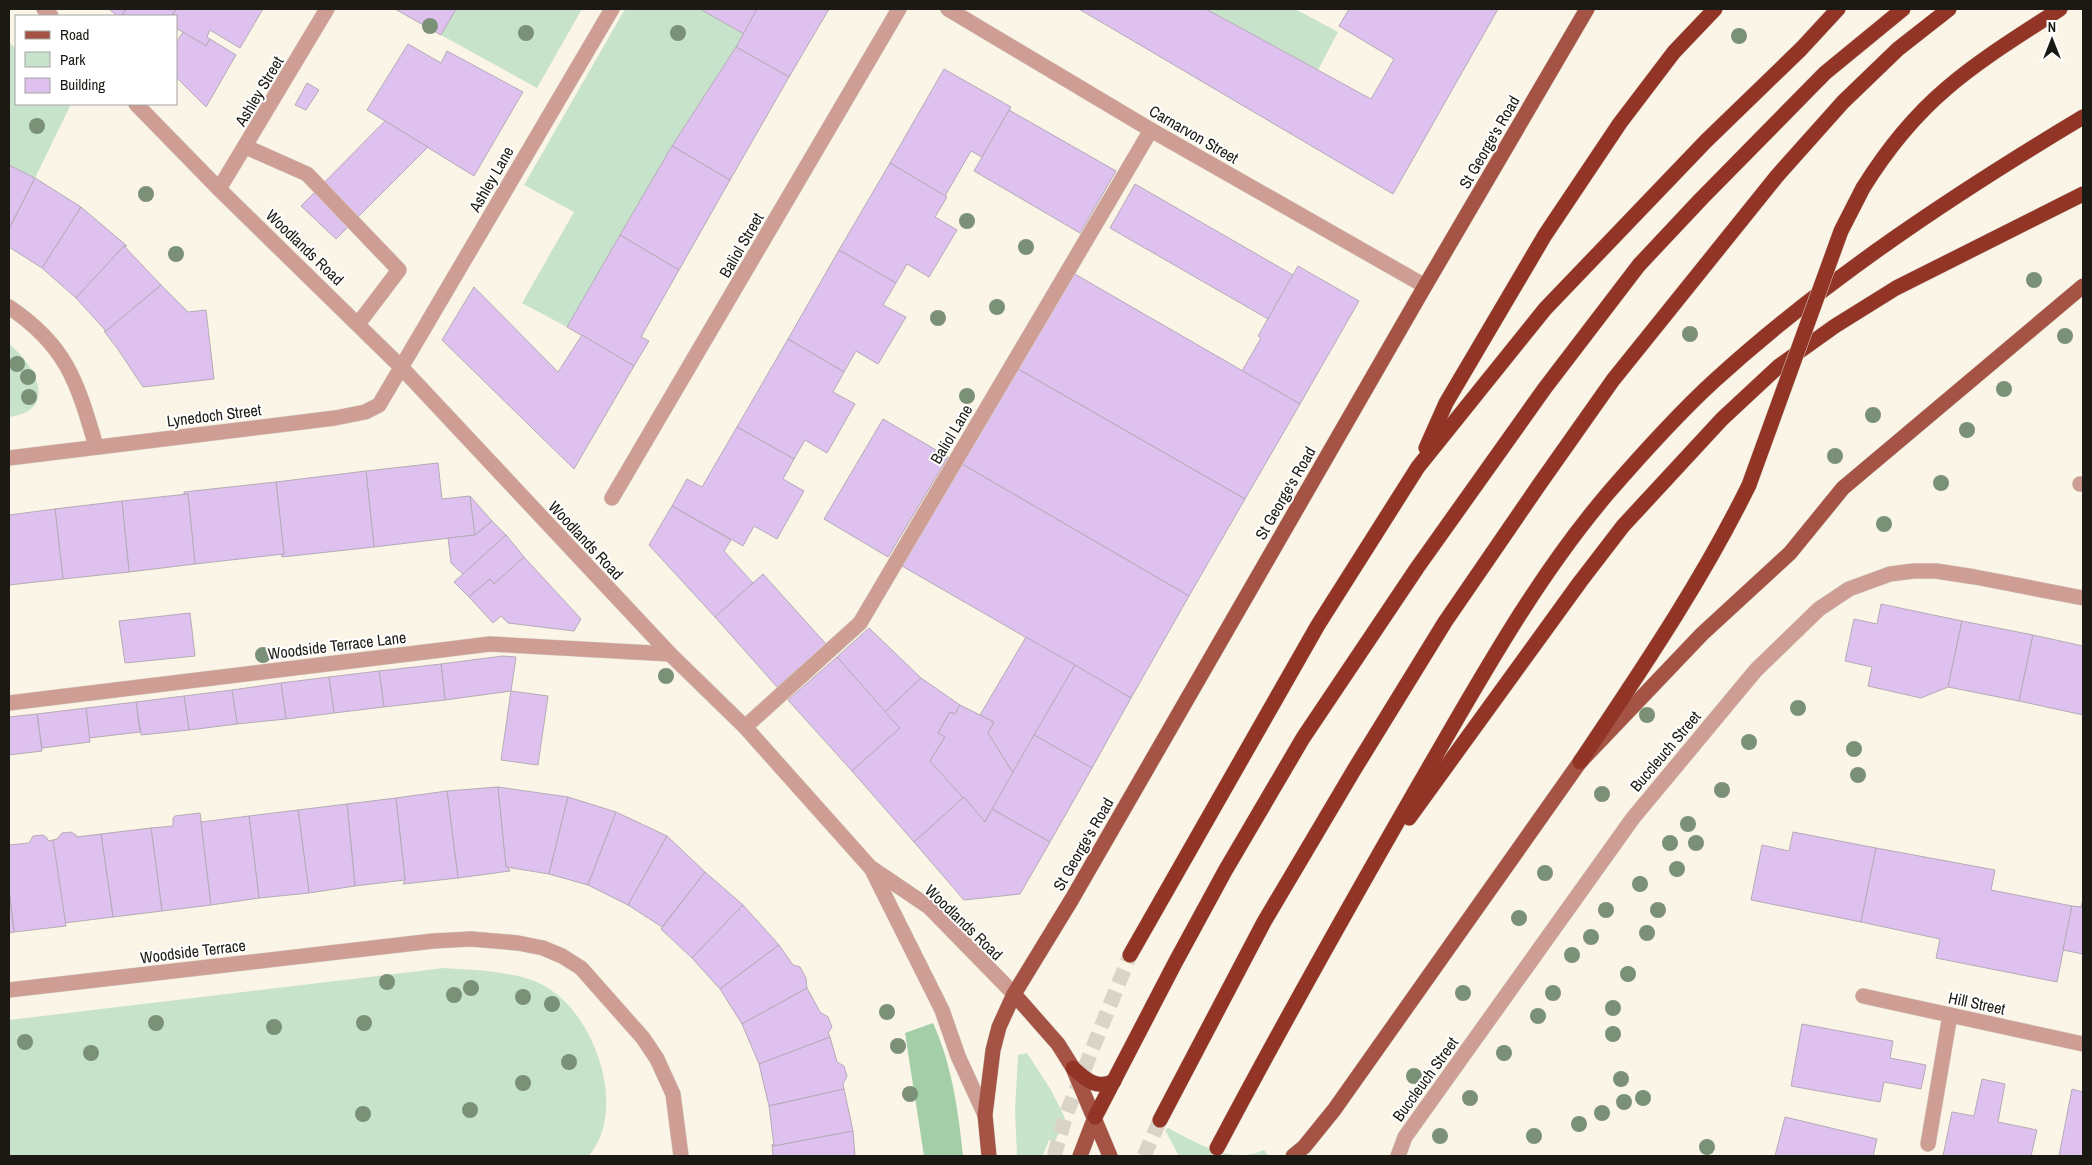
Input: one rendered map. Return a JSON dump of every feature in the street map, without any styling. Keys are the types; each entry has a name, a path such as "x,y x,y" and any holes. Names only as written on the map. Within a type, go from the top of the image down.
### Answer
{"highway":[{"path":"1418,467 1446,403 1545,235 1632,107 1674,52 1715,9"},
{"path":"1130,955 1318,625 1418,467 1545,310 1699,148 1838,9"},
{"path":"1095,1117 1166,979 1225,871 1303,738 1417,568 1546,388 1639,264 1825,73 1904,9"},
{"path":"1160,1120 1264,922 1354,770 1445,622 1613,380 1777,176 1843,102 1898,49 1949,9"},
{"path":"1580,762 1673,623 1724,535 1749,485 1841,231 1863,188 1881,160 1910,125 1946,88 2060,9"},
{"path":"1217,1148 1290,1011 1359,888 1491,660 1558,556 1609,492 1712,383 1848,271 2007,162 2083,117"},
{"path":"1359,888 1623,526 1722,419 1779,366 1835,326 1896,288 2083,194"},
{"path":"1073,1068 1085,1079 1096,1085 1106,1085 1114,1081"}],"main road":[{"name":"St George's Road","path":"989,1156 984,1115 992,1050 998,1027 1014,994 1068,905 1587,9"},
{"path":"1294,1156 1304,1147 1334,1110 1580,762 1702,634 1790,552 1843,488 2083,286"},
{"path":"1014,994 1058,1044 1073,1068 1110,1156"},
{"path":"1080,1156 1095,1117"}],"street":[{"name":"Ashley Street","path":"220,189 327,9"},
{"name":"Ashley Lane","path":"401,367 612,9"},
{"name":"Baliol Street","path":"612,498 899,9"},
{"name":"Carnarvon Street","path":"948,9 1151,130 1425,286"},
{"name":"Woodlands Road","path":"137,105 401,367 670,654 745,727 870,866 929,907 1014,994"},
{"name":"Baliol Lane","path":"745,727 860,623 1151,130"},
{"path":"246,147 307,174 399,270 358,324"},
{"path":"9,307 51,342 64,359 76,383 96,446"},
{"name":"Lynedoch Street","path":"9,458 335,418 365,412 379,405 401,367"},
{"name":"Buccleuch Street","path":"1398,1156 1405,1137 1633,818 1756,670 1819,609 1849,589 1864,583 1890,574 1914,571 1975,577 2083,598"},
{"name":"Woodside Terrace Lane","path":"9,703 490,644 670,654"},
{"path":"870,866 942,1010 958,1056 984,1115"},
{"name":"Woodside Terrace","path":"9,990 382,946 471,939 518,943 543,948 562,956 581,968 643,1038 657,1059 673,1094 681,1156"},
{"name":"Hill Street","path":"1863,996 2083,1044"},
{"path":"1928,1144 1950,1015"}],"green space":[{"path":"456,9 582,9 537,88 441,35"},
{"path":"625,9 700,9 744,34 672,146 567,327 522,303 574,212 524,185"},
{"path":"1206,9 1295,9 1338,32 1318,70"},
{"path":"9,42 15,48 15,105 71,105 35,178 9,165"},
{"path":"9,344 19,353 34,374 38,386 38,396 34,406 25,413 9,417"},
{"path":"444,968 494,972 531,980 541,984 560,997 576,1015 590,1037 600,1062 605,1087 606,1113 601,1136 589,1156 9,1156 9,1020"},
{"path":"933,1023 950,1071 963,1156 924,1156 905,1033"},
{"path":"1027,1053 1051,1090 1065,1118 1055,1142 1049,1140 1043,1155 1046,1156 1017,1156 1015,1110 1018,1055"},
{"path":"1168,1128 1202,1146 1227,1154 1252,1154 1264,1150 1268,1155 1179,1156 1165,1130"}],"building":[{"path":"109,9 126,9 123,15 116,15"},
{"path":"126,9 176,9 173,15 123,15"},
{"path":"176,9 263,9 240,48 210,30 207,37 210,39 206,46 178,29 178,15 173,15"},
{"path":"395,9 456,9 441,35"},
{"path":"700,9 757,9 744,34"},
{"path":"757,9 829,9 789,77 736,47"},
{"path":"1079,9 1206,9 1371,99 1394,59 1339,26 1349,9 1498,9 1393,194"},
{"path":"183,32 206,46 210,39 236,55 206,107 178,79 178,40"},
{"path":"408,44 441,63 447,51 523,92 474,176 367,110"},
{"path":"736,47 789,77 730,180 672,146"},
{"path":"944,69 1011,107 982,157 971,151 945,196 890,163"},
{"path":"307,83 319,90 306,110 295,105"},
{"path":"1009,110 1116,171 1080,233 974,171"},
{"path":"385,121 428,147 336,239 301,206"},
{"path":"672,146 730,180 679,270 620,235"},
{"path":"890,163 947,197 935,217 957,230 929,277 907,264 896,283 839,250"},
{"path":"9,165 35,178 9,229"},
{"path":"35,178 81,207 42,268 9,247 9,229"},
{"path":"1135,184 1293,275 1268,319 1110,228"},
{"path":"81,207 127,246 124,246 76,298 42,268"},
{"path":"620,235 679,270 641,337 649,341 634,366 567,327"},
{"path":"124,246 161,285 106,331 76,298"},
{"path":"839,250 896,283 883,305 906,317 878,364 856,351 844,372 788,339"},
{"path":"1298,266 1359,301 1300,404 1242,371 1261,338 1258,336"},
{"path":"1073,273 1300,404 1245,499 1018,369"},
{"path":"161,285 188,312 206,310 214,379 143,387 104,331"},
{"path":"474,287 558,372 582,335 634,366 574,469 442,340"},
{"path":"788,339 844,372 833,392 855,404 827,453 805,440 794,459 737,427"},
{"path":"1018,369 1245,499 1189,596 962,464"},
{"path":"883,419 948,457 888,557 824,519"},
{"path":"737,427 794,459 783,479 804,491 777,539 754,526 743,546 672,506 687,479 702,487"},
{"path":"438,463 442,499 470,496 475,535 374,547 366,471"},
{"path":"962,464 1189,596 1131,698 902,566"},
{"path":"366,471 374,547 282,557 281,554 284,554 276,482"},
{"path":"276,482 284,554 195,564 188,494 184,494 184,492"},
{"path":"188,494 195,564 129,572 122,501"},
{"path":"470,496 492,521 475,535"},
{"path":"122,501 129,572 63,579 55,509"},
{"path":"672,506 731,540 724,551 753,583 715,617 649,545"},
{"path":"55,509 63,579 9,585 9,515"},
{"path":"492,521 506,535 463,574 451,563 448,538 475,535"},
{"path":"506,535 524,557 494,584 490,579 469,597 454,582"},
{"path":"524,557 581,619 574,631 508,623 501,616 493,623 469,597 490,579 494,584"},
{"path":"763,574 826,644 777,687 715,617"},
{"path":"1881,604 1962,621 1948,687 1921,698 1868,686 1872,667 1845,661 1854,619 1877,624"},
{"path":"190,613 195,656 125,663 119,621"},
{"path":"1962,621 2033,635 2019,701 1948,687"},
{"path":"869,628 921,678 885,712 837,657"},
{"path":"2033,635 2083,646 2083,715 2019,701"},
{"path":"1026,637 1075,665 1013,773 988,733 994,722 980,715"},
{"path":"503,656 516,657 511,691 445,700 441,664"},
{"path":"837,657 900,728 852,771 788,700"},
{"path":"441,664 445,700 384,707 379,671"},
{"path":"1075,665 1131,698 1092,768 1034,735"},
{"path":"379,671 384,707 334,713 329,677"},
{"path":"329,677 334,713 286,719 281,683"},
{"path":"921,678 960,705 955,714 950,712 938,733 945,737 930,761 964,797 914,842 852,771 900,728 885,712"},
{"path":"281,683 286,719 237,724 232,690"},
{"path":"232,690 237,724 189,730 184,696"},
{"path":"511,691 548,696 538,765 501,760"},
{"path":"184,696 189,730 141,735 136,702"},
{"path":"136,702 140,732 89,738 86,708"},
{"path":"960,705 994,722 988,733 1013,773 985,822 930,761 945,737 938,733 950,712 955,714"},
{"path":"86,708 90,742 42,748 37,714"},
{"path":"37,714 42,751 9,755 9,717"},
{"path":"1034,735 1092,768 1050,842 992,809"},
{"path":"498,787 506,864 510,871 458,878 447,791"},
{"path":"498,787 568,797 549,874 506,867"},
{"path":"447,791 458,878 403,884 405,880 396,798"},
{"path":"568,797 616,812 588,885 549,874"},
{"path":"964,797 985,822 992,809 1050,842 1020,894 964,900 914,842"},
{"path":"396,798 405,880 355,886 347,804"},
{"path":"347,804 355,886 309,893 298,810"},
{"path":"298,810 309,893 259,898 249,816"},
{"path":"616,812 667,836 628,905 588,885"},
{"path":"200,813 211,905 162,911 151,828 173,826 173,818 175,816"},
{"path":"249,816 259,898 211,905 201,822"},
{"path":"151,828 162,911 113,917 101,834"},
{"path":"71,832 76,837 101,834 113,917 64,923 53,840 57,839 62,833"},
{"path":"1793,832 1876,848 1861,922 1751,900 1762,845 1789,851"},
{"path":"43,835 48,841 53,840 66,926 14,932 9,890 9,845 29,843 33,836"},
{"path":"667,836 705,872 662,927 628,905"},
{"path":"1876,848 1995,870 1991,890 2072,906 2057,982 1936,958 1940,939 1861,922"},
{"path":"705,872 743,905 692,958 661,929"},
{"path":"9,890 14,932 9,933"},
{"path":"2083,899 2083,954 2063,950 2072,906 2081,907"},
{"path":"743,905 779,945 720,989 692,958"},
{"path":"779,945 793,965 800,967 806,978 807,988 742,1024 720,989"},
{"path":"807,988 820,1012 828,1017 832,1027 828,1033 830,1037 759,1064 742,1024"},
{"path":"1802,1024 1893,1041 1890,1058 1926,1065 1921,1089 1884,1082 1880,1102 1791,1086"},
{"path":"830,1037 837,1062 844,1066 847,1076 843,1084 844,1089 769,1106 759,1064"},
{"path":"1982,1079 2005,1084 1998,1122 2037,1130 2031,1156 1943,1156 1952,1112 1974,1116"},
{"path":"844,1089 853,1131 774,1146 769,1106"},
{"path":"2072,1089 2083,1092 2083,1156 2059,1156"},
{"path":"1785,1117 1877,1139 1873,1156 1775,1156"},
{"path":"853,1131 855,1156 773,1156 772,1144 774,1146"}],"tunnel":[{"path":"1054,1156 1066,1115 1130,955"},
{"path":"1144,1156 1160,1120"}]}
